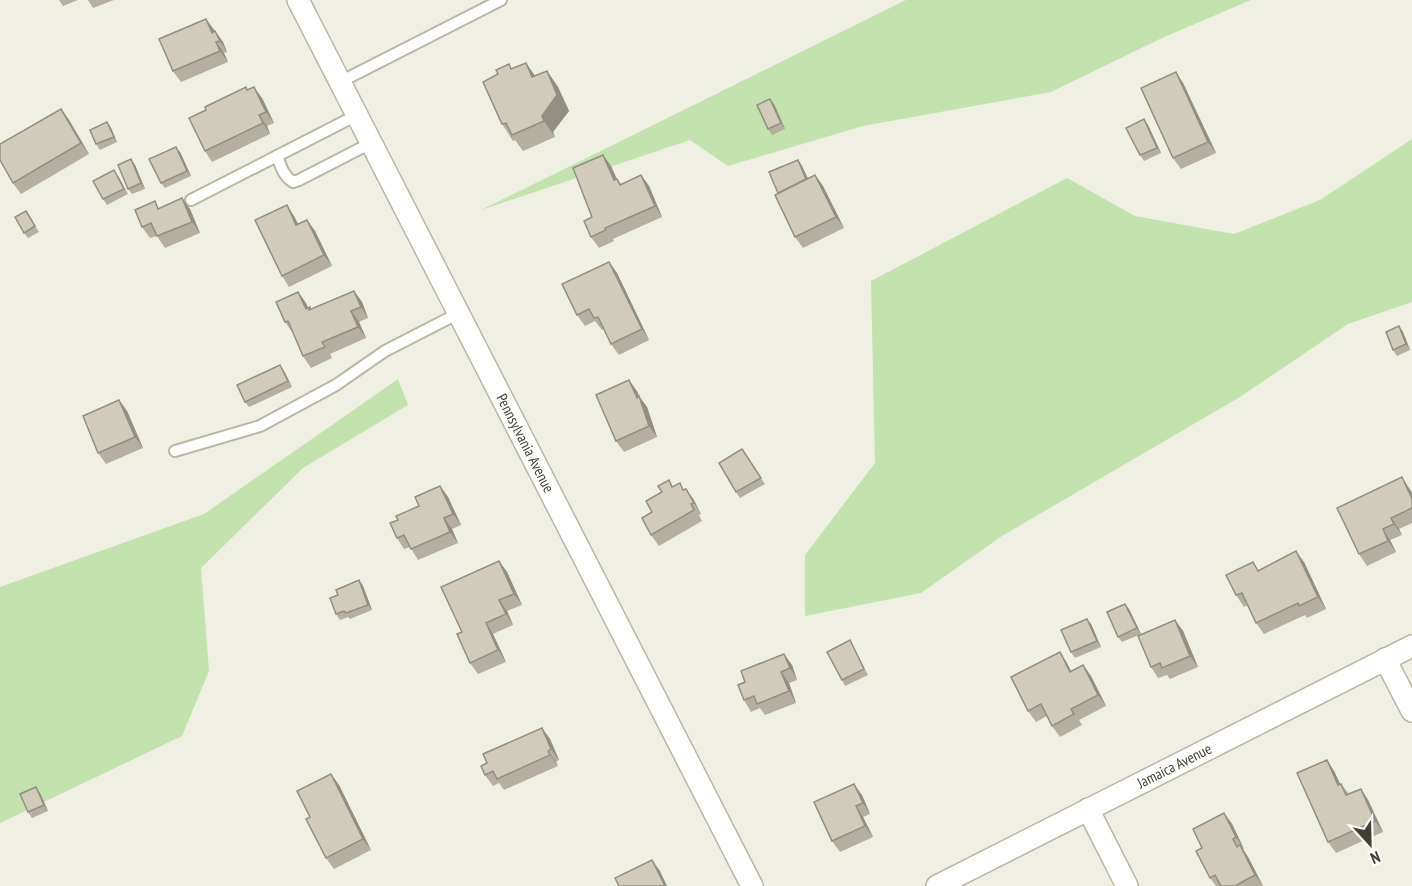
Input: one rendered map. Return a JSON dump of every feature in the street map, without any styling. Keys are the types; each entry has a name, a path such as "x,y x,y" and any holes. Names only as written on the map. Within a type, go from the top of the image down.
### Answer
{"street":[{"name":"Pennsylvania Avenue","path":"298,0 752,886"},
{"name":"Jamaica Avenue","path":"937,886 1412,646"},
{"path":"1385,659 1412,711"},
{"path":"1088,809 1127,886"}],"lane":[{"path":"340,82 501,0"},
{"path":"191,200 357,114"},
{"path":"277,156 285,175 293,182 371,143"},
{"path":"176,451 260,426 336,385 385,351 459,313"}],"green space":[{"path":"906,0 1251,0 1162,38 1051,92 863,126 728,166 690,140 481,210"},
{"path":"1412,139 1412,302 1348,324 1240,397 1002,536 921,593 805,616 805,555 875,463 871,281 1067,178 1135,216 1234,234 1320,200"},
{"path":"398,379 408,405 303,468 201,568 209,671 182,736 0,823 0,587 204,514"}],"building":[{"path":"206,19 212,33 215,31 220,41 216,42 220,51 173,71 159,39"},
{"path":"526,63 532,77 547,71 557,95 542,116 544,121 512,135 506,123 502,124 483,82 498,74 496,70 509,64 511,69"},
{"path":"1176,72 1208,142 1173,158 1141,88"},
{"path":"246,87 247,90 254,87 266,112 259,115 263,123 205,151 189,118 206,110 205,107"},
{"path":"770,99 781,123 768,129 757,105"},
{"path":"61,109 81,143 13,183 0,160 0,144"},
{"path":"1144,119 1157,148 1140,155 1126,128"},
{"path":"107,122 114,137 96,144 90,130"},
{"path":"176,147 187,171 161,183 149,159"},
{"path":"603,155 614,180 617,179 620,185 641,175 655,206 605,228 606,230 591,237 584,221 592,217 573,168"},
{"path":"131,159 141,183 128,189 118,165"},
{"path":"798,160 806,179 778,193 769,172"},
{"path":"114,170 124,189 103,199 93,181"},
{"path":"815,175 836,217 795,237 775,195"},
{"path":"182,198 192,222 157,236 151,223 142,227 135,210 155,201 158,209"},
{"path":"287,205 296,225 307,220 324,255 282,276 255,220"},
{"path":"26,211 35,226 24,233 15,217"},
{"path":"609,262 642,329 611,344 598,317 594,318 589,309 577,315 562,284"},
{"path":"354,291 361,307 351,311 358,327 322,342 325,347 303,356 288,321 285,322 276,302 298,292 306,309 310,307 309,310"},
{"path":"1399,326 1406,344 1393,350 1386,332"},
{"path":"280,365 288,381 245,402 237,385"},
{"path":"629,380 637,398 639,396 649,426 616,441 596,395"},
{"path":"119,400 135,437 98,453 83,416"},
{"path":"742,449 761,478 736,492 719,463"},
{"path":"1402,477 1412,499 1412,508 1391,518 1394,524 1383,529 1388,541 1359,554 1337,508"},
{"path":"669,480 672,487 680,483 683,490 686,489 694,503 691,504 694,510 651,535 642,518 652,512 646,501 662,492 658,486"},
{"path":"440,486 453,514 444,518 450,532 411,549 404,535 397,538 390,523 398,520 396,516 419,506 415,497"},
{"path":"1296,551 1318,597 1299,606 1298,603 1256,623 1242,593 1236,595 1226,575 1253,562 1258,571"},
{"path":"499,561 514,594 499,600 506,614 486,623 498,650 470,663 457,634 462,632 441,587"},
{"path":"359,580 368,605 336,614 330,598 338,595 336,590"},
{"path":"1125,604 1137,628 1118,637 1107,612"},
{"path":"1087,619 1097,641 1071,652 1061,630"},
{"path":"1175,620 1190,656 1162,668 1160,663 1151,667 1138,636"},
{"path":"850,640 864,669 842,680 827,652"},
{"path":"1060,652 1070,672 1083,665 1098,695 1071,709 1074,714 1052,726 1041,704 1028,711 1011,677"},
{"path":"784,654 790,668 781,672 789,691 757,704 754,696 744,700 738,685 745,682 741,671"},
{"path":"542,728 551,749 548,751 550,755 497,779 493,771 485,775 481,766 487,763 483,754"},
{"path":"1327,760 1338,785 1341,784 1346,795 1361,789 1375,821 1328,842 1297,773"},
{"path":"331,774 363,839 326,858 306,819 310,817 297,791"},
{"path":"854,784 863,803 856,806 865,826 832,841 814,802"},
{"path":"36,787 44,805 28,812 20,794"},
{"path":"1224,813 1236,837 1233,839 1237,847 1240,845 1255,875 1235,886 1221,886 1215,875 1210,878 1196,851 1202,848 1193,829"},
{"path":"652,860 665,886 619,886 615,878"}]}
